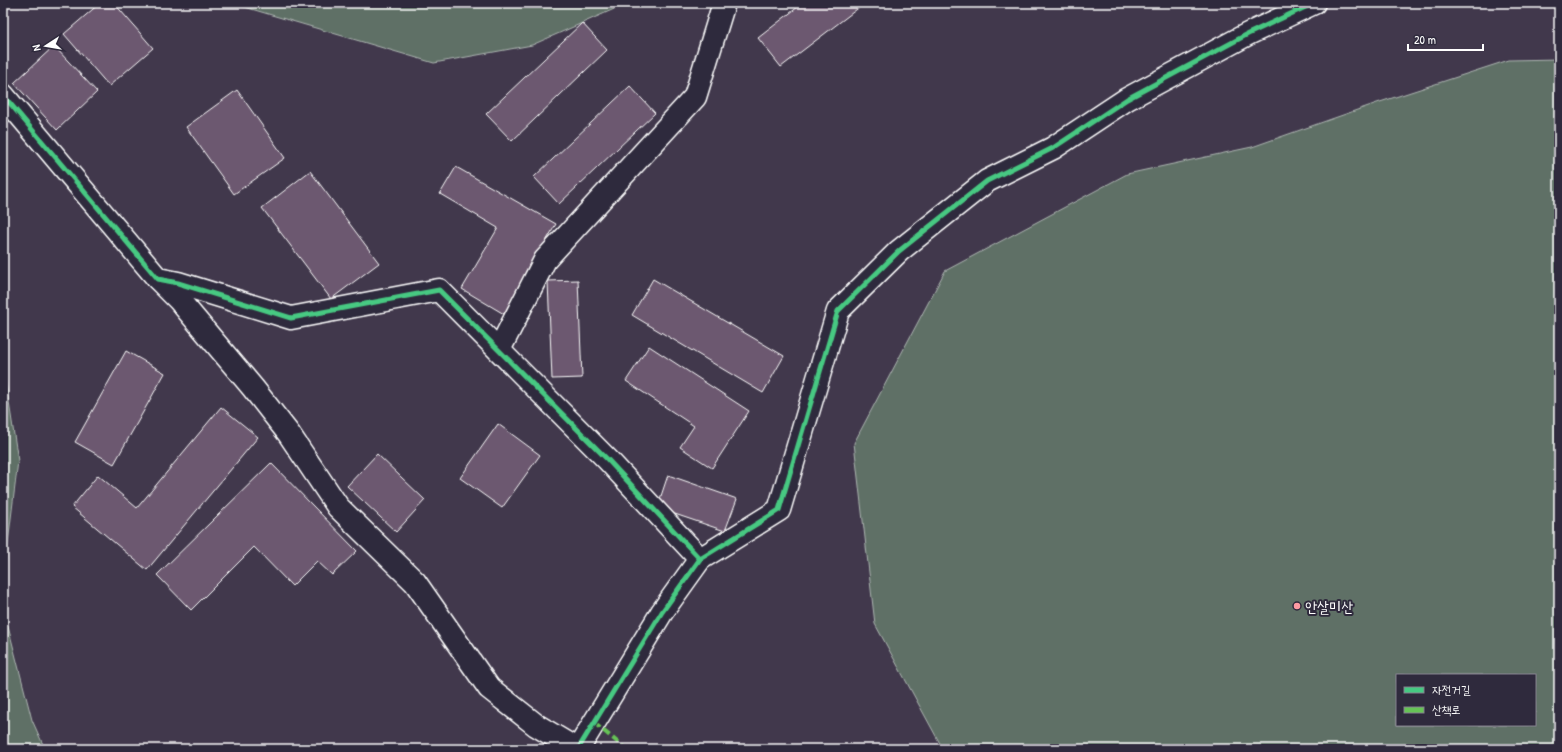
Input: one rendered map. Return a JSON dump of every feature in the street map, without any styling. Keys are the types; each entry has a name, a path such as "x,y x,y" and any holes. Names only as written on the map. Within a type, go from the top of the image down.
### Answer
{"street":[{"path":"498,350 544,260 695,97 724,3"},
{"path":"3,96 158,279 179,300 253,388 289,434 338,507 415,582 489,688 536,724 577,749 662,612 700,559 779,510 838,311 899,251 987,181 1053,148 1127,99 1248,34 1314,3"},
{"path":"158,279 178,283 291,318 439,290 608,460 700,559"}],"green space":[{"path":"231,3 628,3 532,45 434,63"},
{"path":"1559,59 1559,749 943,749 875,624 854,443 945,271 1127,174 1252,147 1377,103 1509,60"},
{"path":"3,363 18,461 3,584"},
{"path":"3,607 32,720 45,749 3,749"}],"building":[{"path":"100,3 114,3 153,48 109,86 64,34"},
{"path":"803,3 865,3 781,67 758,38"},
{"path":"582,23 607,50 512,141 486,114"},
{"path":"54,46 97,92 57,130 14,83"},
{"path":"630,86 655,113 559,204 534,177"},
{"path":"237,90 285,158 234,194 186,127"},
{"path":"456,167 556,224 504,314 462,289 498,228 440,194"},
{"path":"310,171 379,263 331,299 262,208"},
{"path":"653,279 784,356 763,393 632,315"},
{"path":"578,280 582,378 552,379 548,281"},
{"path":"649,346 749,411 712,468 680,447 694,426 626,381"},
{"path":"126,351 165,373 114,464 75,442"},
{"path":"221,407 258,437 147,570 72,507 98,475 137,508"},
{"path":"498,424 540,455 502,508 460,478"},
{"path":"377,454 425,500 396,532 347,486"},
{"path":"271,463 357,551 332,575 317,561 292,586 254,547 191,610 157,575"},
{"path":"668,475 737,499 725,531 657,508"}],"marked path":[{"path":"594,723 626,749"}],"cycle path":[{"path":"578,749 662,612 700,559 779,510 838,311 899,251 987,181 1053,148 1127,99 1248,34 1314,3"},
{"path":"3,95 158,279 178,283 291,318 439,290 608,460 700,559"}],"place":[{"name":"안살미산","path":"1297,606"}]}
